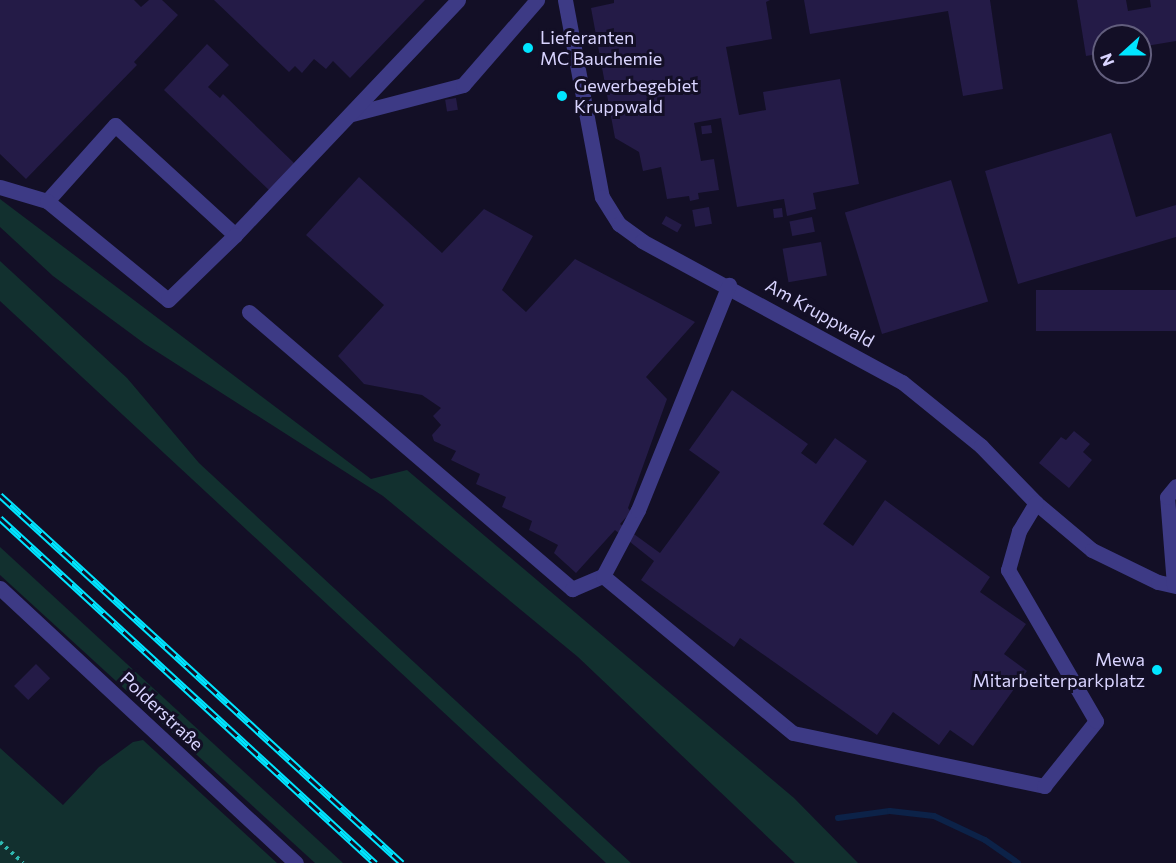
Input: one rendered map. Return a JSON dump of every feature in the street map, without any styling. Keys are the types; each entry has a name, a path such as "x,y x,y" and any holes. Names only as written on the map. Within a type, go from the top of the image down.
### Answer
{"street":[{"path":"0,187 47,201 168,300 236,235 458,0"},
{"path":"352,114 463,85 537,0"},
{"name":"Am Kruppwald","path":"565,0 579,93 602,197 619,224 642,241 729,285 902,382 981,446 1036,503 1092,550 1175,585"},
{"path":"47,201 116,125 236,235"},
{"path":"249,312 572,589 603,576 638,510 729,285"},
{"path":"1175,585 1167,497 1176,486"},
{"path":"603,576 793,733 1044,786 1096,721 1008,570 1018,531 1036,503"},
{"name":"Polderstraße","path":"0,588 296,863"}],"path":[{"path":"0,842 23,863"}],"green space":[{"path":"0,199 371,479 407,470 794,798 858,863 795,863 578,657 383,496 145,344 53,276 0,227"},
{"path":"0,261 127,378 199,463 631,863 606,863 0,301"},
{"path":"0,547 343,863 315,863 0,575"},
{"path":"143,740 277,863 0,863 0,748 63,805 99,767 133,742"}],"building":[{"path":"0,0 134,0 141,7 149,0 162,0 178,15 134,62 137,65 26,179 0,154"},
{"path":"214,0 425,0 350,78 333,61 326,69 314,59 302,73 295,66 289,72"},
{"path":"614,0 770,0 766,2 772,39 726,47 739,115 766,110 763,92 840,79 859,184 813,193 816,209 787,216 784,199 737,207 721,118 694,123 701,161 714,159 719,190 698,193 699,199 690,201 689,196 667,199 661,167 643,171 639,152 615,138 591,8 614,3"},
{"path":"804,0 990,0 1003,89 963,96 948,11 810,34"},
{"path":"1077,0 1126,0 1128,11 1151,7 1150,0 1176,0 1176,41 1152,45 1152,24 1092,24 1092,55 1086,56"},
{"path":"207,44 229,65 208,87 220,98 223,94 295,164 270,191 164,90"},
{"path":"456,98 458,110 447,112 445,100"},
{"path":"711,125 712,133 702,134 701,126"},
{"path":"1111,133 1136,217 1176,205 1176,237 1018,284 985,171"},
{"path":"359,177 442,253 484,209 533,236 502,290 526,312 575,259 695,322 646,377 667,399 628,508 631,512 620,524 660,553 720,472 689,450 732,390 808,444 801,453 816,464 835,438 867,461 823,524 853,546 885,500 990,577 980,592 1026,624 1004,654 1027,671 973,746 950,730 939,745 893,712 877,735 740,638 734,647 641,580 654,561 615,530 576,573 554,553 558,545 529,530 532,521 502,507 506,497 476,484 480,474 451,460 456,451 434,441 432,435 441,425 433,416 441,408 422,395 364,384 338,356 384,305 306,235"},
{"path":"951,180 988,301 882,334 845,212"},
{"path":"709,207 712,224 695,227 692,210"},
{"path":"782,208 783,217 774,218 773,209"},
{"path":"666,216 682,225 677,233 662,224"},
{"path":"812,217 815,232 792,236 789,221"},
{"path":"821,242 827,275 788,282 783,249"},
{"path":"1036,290 1176,290 1176,331 1036,331"},
{"path":"1074,431 1090,444 1083,452 1092,460 1069,488 1039,463 1061,437 1066,440"},
{"path":"36,664 50,678 28,700 14,686"}],"waterway":[{"path":"838,818 890,811 934,816 985,840 1018,863"}],"railway":[{"path":"0,495 402,863"},
{"path":"0,518 375,863"}],"place":[{"name":"Lieferanten MC Bauchemie","path":"528,48"},
{"name":"Gewerbegebiet Kruppwald","path":"562,96"},
{"name":"Mewa Mitarbeiterparkplatz","path":"1157,670"}]}
